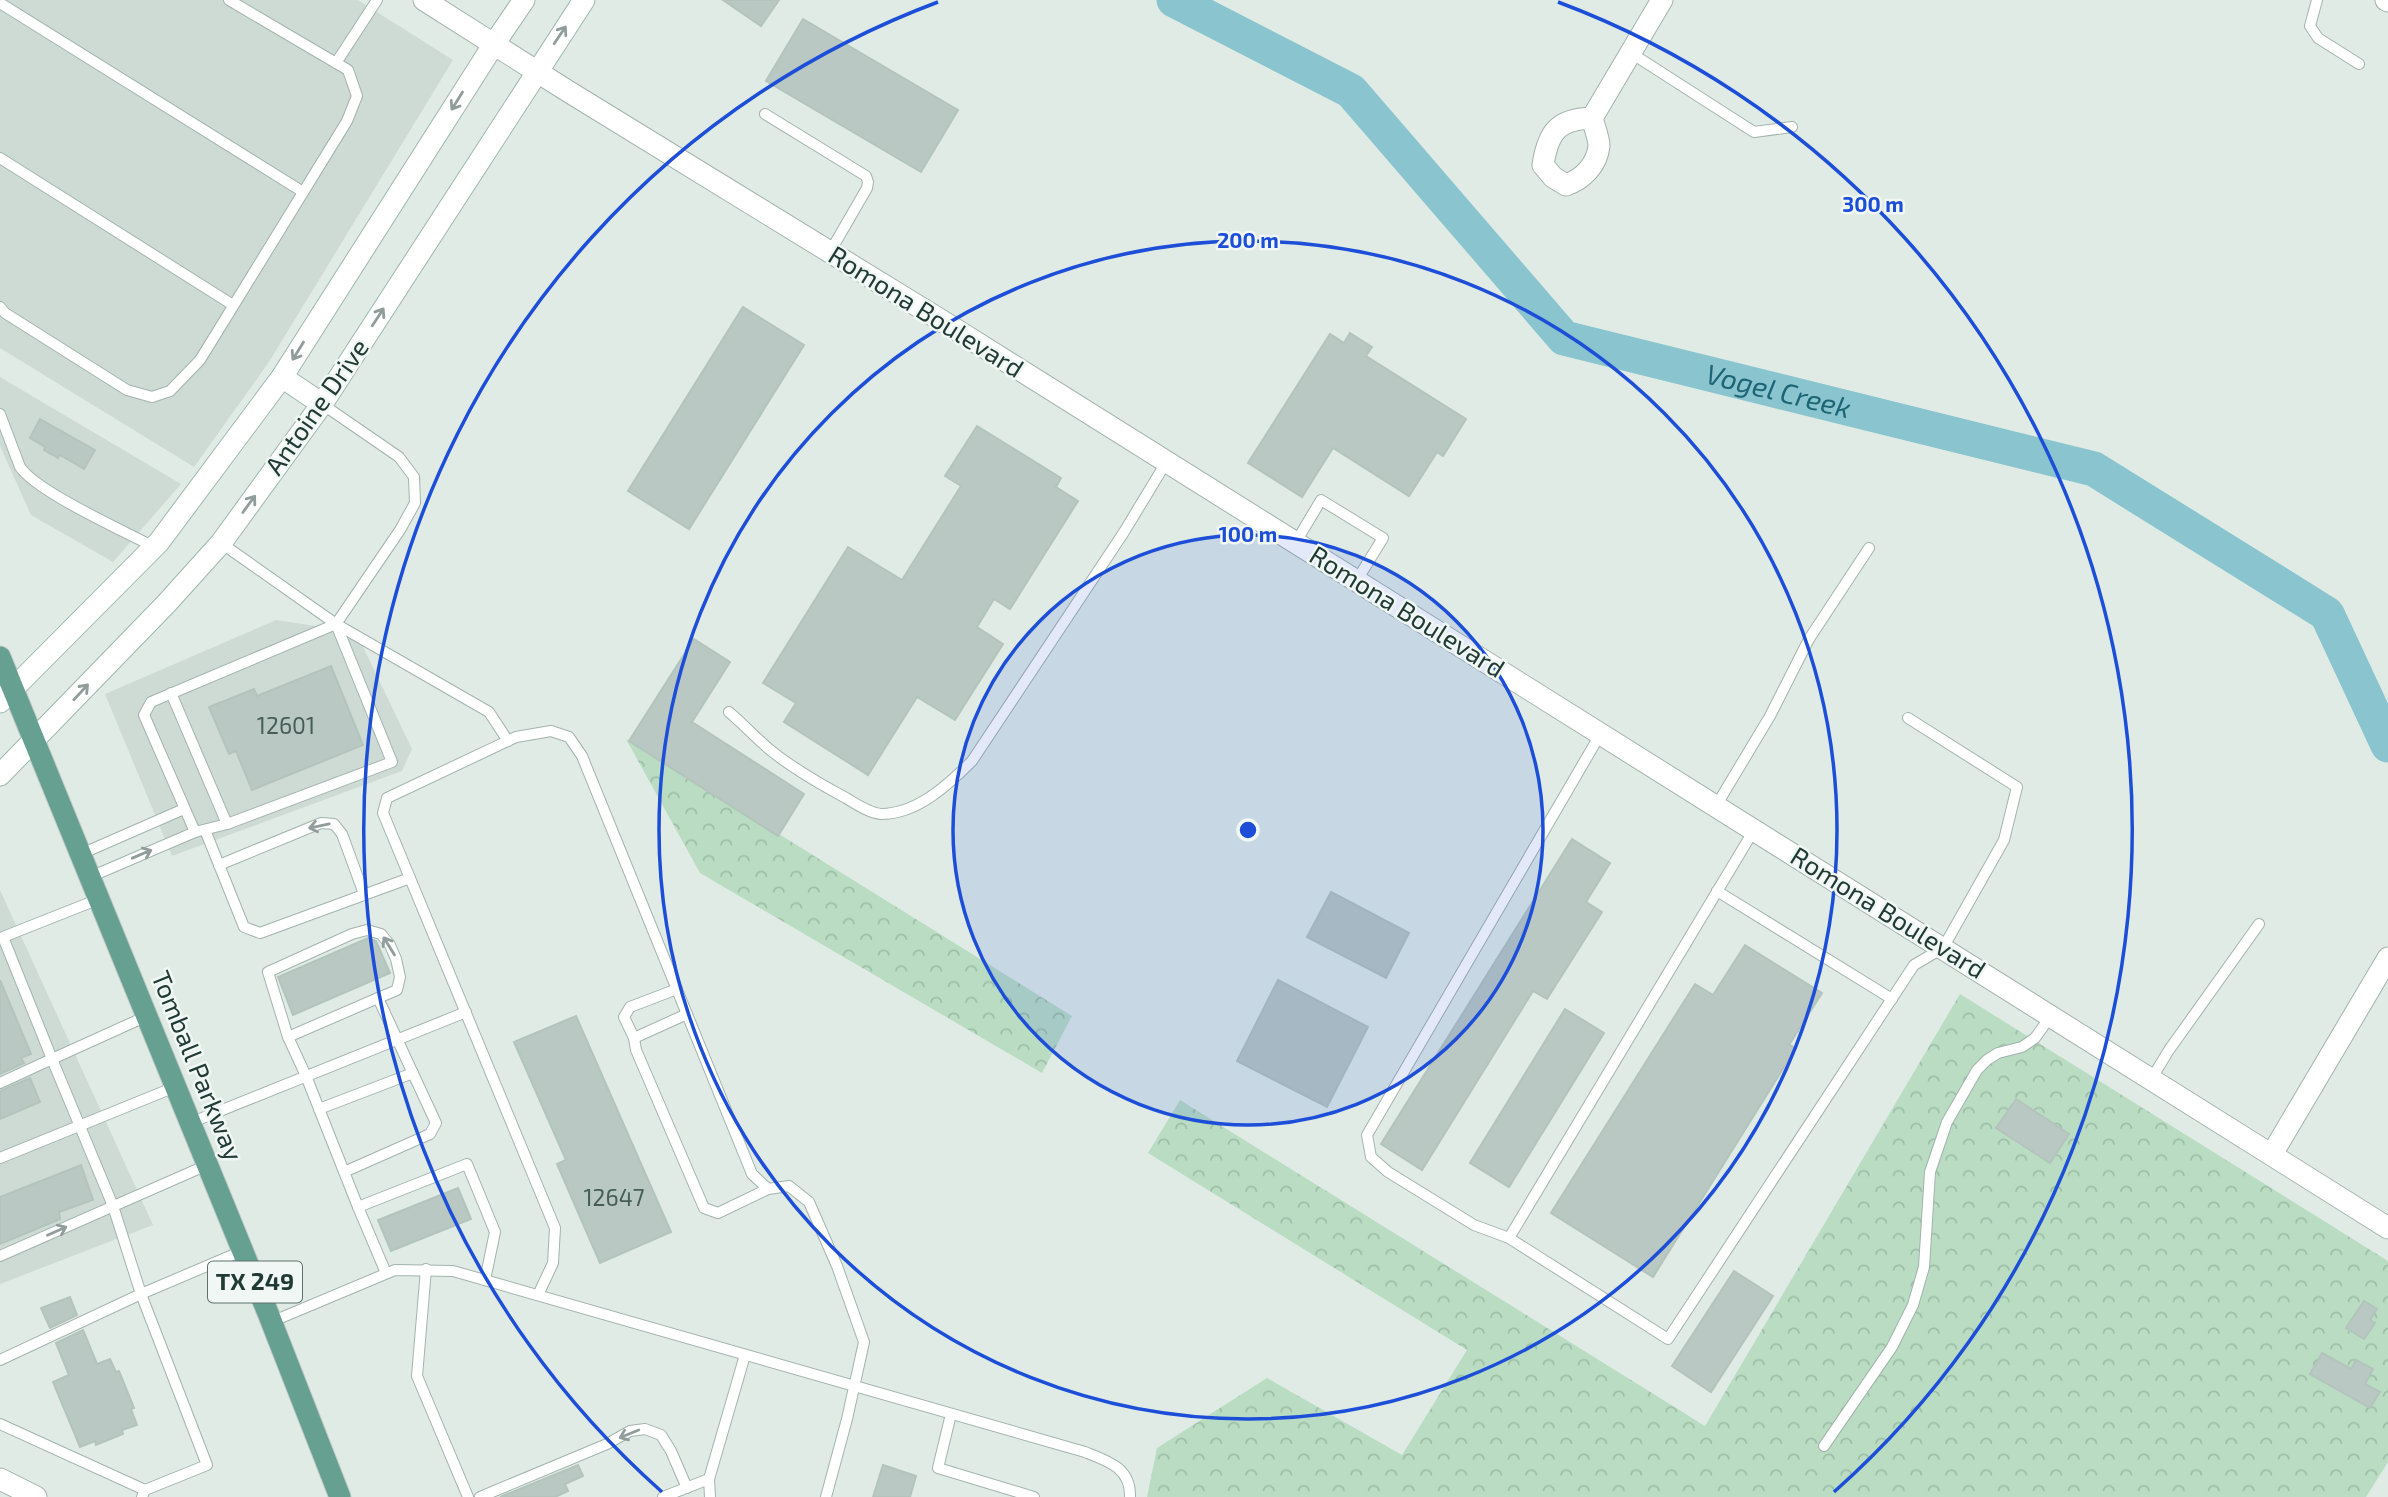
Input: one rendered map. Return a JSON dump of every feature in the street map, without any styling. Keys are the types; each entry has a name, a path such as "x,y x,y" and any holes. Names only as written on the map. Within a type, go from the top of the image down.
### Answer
{"main road":[{"name":"Tomball Parkway","path":"0,657 7,696 34,741 90,877 271,1322 333,1491"}],"street":[{"name":"Romona Boulevard","path":"424,0 1167,461 2388,1228"},
{"name":"Antoine Drive","path":"7,696 154,547 282,377 524,0"},
{"name":"Antoine Drive","path":"0,775 166,604 220,543 322,404 584,0"},
{"path":"1592,118 1662,0"},
{"path":"282,377 322,404"},
{"path":"2272,1154 2388,958"},
{"path":"0,1479 36,1497"}],"lane":[{"path":"0,307 5,313 127,390 152,397 170,391 200,360 347,121 356,96 348,70 229,0"},
{"path":"336,63 377,0"},
{"path":"2317,0 2311,26 2318,38 2359,64"},
{"path":"0,3 303,192"},
{"path":"1631,52 1754,132 1792,127"},
{"path":"765,114 866,176 867,188 830,252"},
{"path":"0,158 233,305"},
{"path":"322,404 399,457 414,477 415,503 400,530 336,624 151,702 144,715 184,809 219,865 244,927 260,933 410,878"},
{"path":"0,414 25,474 61,497 154,547"},
{"path":"729,712 770,750 865,809 879,814 905,809 929,797 950,783 972,761 1124,532 1167,461"},
{"path":"1296,542 1321,500 1383,538 1357,580"},
{"path":"220,543 336,624 489,712 508,741"},
{"path":"1716,806 1770,716 1809,639 1869,548"},
{"path":"90,877 200,831 228,824 392,762 336,624"},
{"path":"171,693 228,824"},
{"path":"1601,733 1367,1135 1371,1157 1388,1172 1474,1225 1509,1238 1668,1339 1914,965 1943,948 2004,839 2017,787 1908,718"},
{"path":"538,1295 553,1263 555,1228 383,813 387,798 516,737 551,732 569,737 582,756 752,1174 768,1189"},
{"path":"80,854 184,809"},
{"path":"219,865 321,822 334,824 342,834 364,894"},
{"path":"1509,1238 1755,830"},
{"path":"1717,891 1892,999"},
{"path":"0,1424 143,1494 207,1465 141,1294 113,1206 2,935 3,937 99,899"},
{"path":"2152,1078 2259,924"},
{"path":"288,1037 397,990 400,976 396,959 382,934 367,930 352,934 268,972 288,1037 386,1273"},
{"path":"677,989 630,1007 624,1017 704,1208 718,1213 768,1189 789,1186 809,1202 864,1342 847,1419 825,1497"},
{"path":"344,1172 430,1134 436,1122 378,998"},
{"path":"190,1123 466,1012"},
{"path":"634,1038 687,1014"},
{"path":"0,1083 146,1016"},
{"path":"1824,1446 1892,1347 1913,1305 1924,1267 1930,1172 1947,1122 1977,1070 1998,1053 2022,1047 2035,1038 2050,1017"},
{"path":"319,1109 413,1073"},
{"path":"0,1158 176,1087"},
{"path":"358,1207 467,1164 495,1232 485,1280"},
{"path":"0,1256 208,1165"},
{"path":"0,1360 141,1294 242,1251"},
{"path":"426,1269 417,1376 468,1497"},
{"path":"271,1322 395,1270 453,1271 1084,1452 1113,1463 1127,1476 1130,1497"},
{"path":"710,1497 709,1479 745,1354"},
{"path":"951,1414 939,1468 1034,1497"},
{"path":"480,1497 630,1432 645,1429 661,1435 687,1488"},
{"path":"663,1497 709,1479"}],"shaded area":[{"path":"0,0 358,0 453,60 269,362 194,467 0,348"},
{"path":"0,377 181,484 113,562 31,515 0,446"},
{"path":"276,620 356,632 412,749 402,771 172,856 105,694"},
{"path":"0,890 153,1225 0,1284"}],"green space":[{"path":"626,739 1072,1016 1042,1073 700,873"},
{"path":"1960,994 2388,1261 2388,1462 2366,1497 1147,1497 1157,1448 1267,1378 1402,1455 1467,1350 1148,1153 1180,1100 1705,1426"}],"building":[{"path":"723,0 779,0 761,26"},
{"path":"803,19 958,110 921,172 766,81"},
{"path":"743,307 804,345 689,529 628,491"},
{"path":"1350,333 1372,347 1366,356 1466,419 1443,456 1437,452 1409,496 1333,448 1302,497 1248,463 1330,334 1344,343"},
{"path":"40,419 95,450 84,469 60,455 58,458 44,450 45,447 30,438"},
{"path":"977,426 1061,478 1056,487 1078,501 1010,609 994,599 977,627 1003,644 955,720 917,697 868,775 784,722 796,703 763,683 848,547 902,580 961,486 945,476"},
{"path":"694,639 730,662 692,722 804,794 778,836 629,741"},
{"path":"331,666 363,745 252,790 236,751 229,754 209,707 254,689 257,696"},
{"path":"1572,839 1610,863 1586,902 1602,912 1547,999 1533,991 1422,1170 1381,1144"},
{"path":"1331,892 1409,933 1386,978 1307,937"},
{"path":"368,938 376,941 390,973 293,1015 278,977"},
{"path":"1745,945 1822,993 1789,1045 1796,1048 1653,1277 1551,1213 1695,984 1713,995"},
{"path":"0,980 31,1054 21,1058 24,1063 0,1074"},
{"path":"1278,980 1368,1027 1327,1107 1237,1061"},
{"path":"1565,1009 1604,1033 1509,1187 1470,1163"},
{"path":"576,1016 671,1232 600,1263 557,1164 566,1160 514,1042"},
{"path":"30,1078 40,1102 0,1119 0,1091"},
{"path":"2016,1099 2069,1134 2050,1163 1996,1128"},
{"path":"81,1165 93,1200 59,1212 60,1219 0,1244 0,1197"},
{"path":"458,1188 471,1219 391,1251 378,1220"},
{"path":"1734,1271 1773,1296 1711,1392 1672,1366"},
{"path":"70,1297 77,1315 50,1328 41,1308"},
{"path":"2364,1301 2377,1309 2370,1320 2375,1323 2364,1339 2346,1328"},
{"path":"83,1330 97,1364 110,1359 116,1372 119,1371 134,1408 131,1409 137,1425 96,1445 95,1441 80,1447 53,1382 69,1375 56,1343"},
{"path":"2322,1353 2351,1369 2356,1360 2373,1369 2365,1384 2380,1392 2370,1408 2310,1374"},
{"path":"578,1465 583,1476 565,1484 568,1491 555,1497 500,1497"},
{"path":"883,1465 916,1476 910,1497 873,1497"}],"waterway":[{"name":"Vogel Creek","path":"1174,0 1351,91 1564,338 2094,469 2327,614 2388,745"}]}
